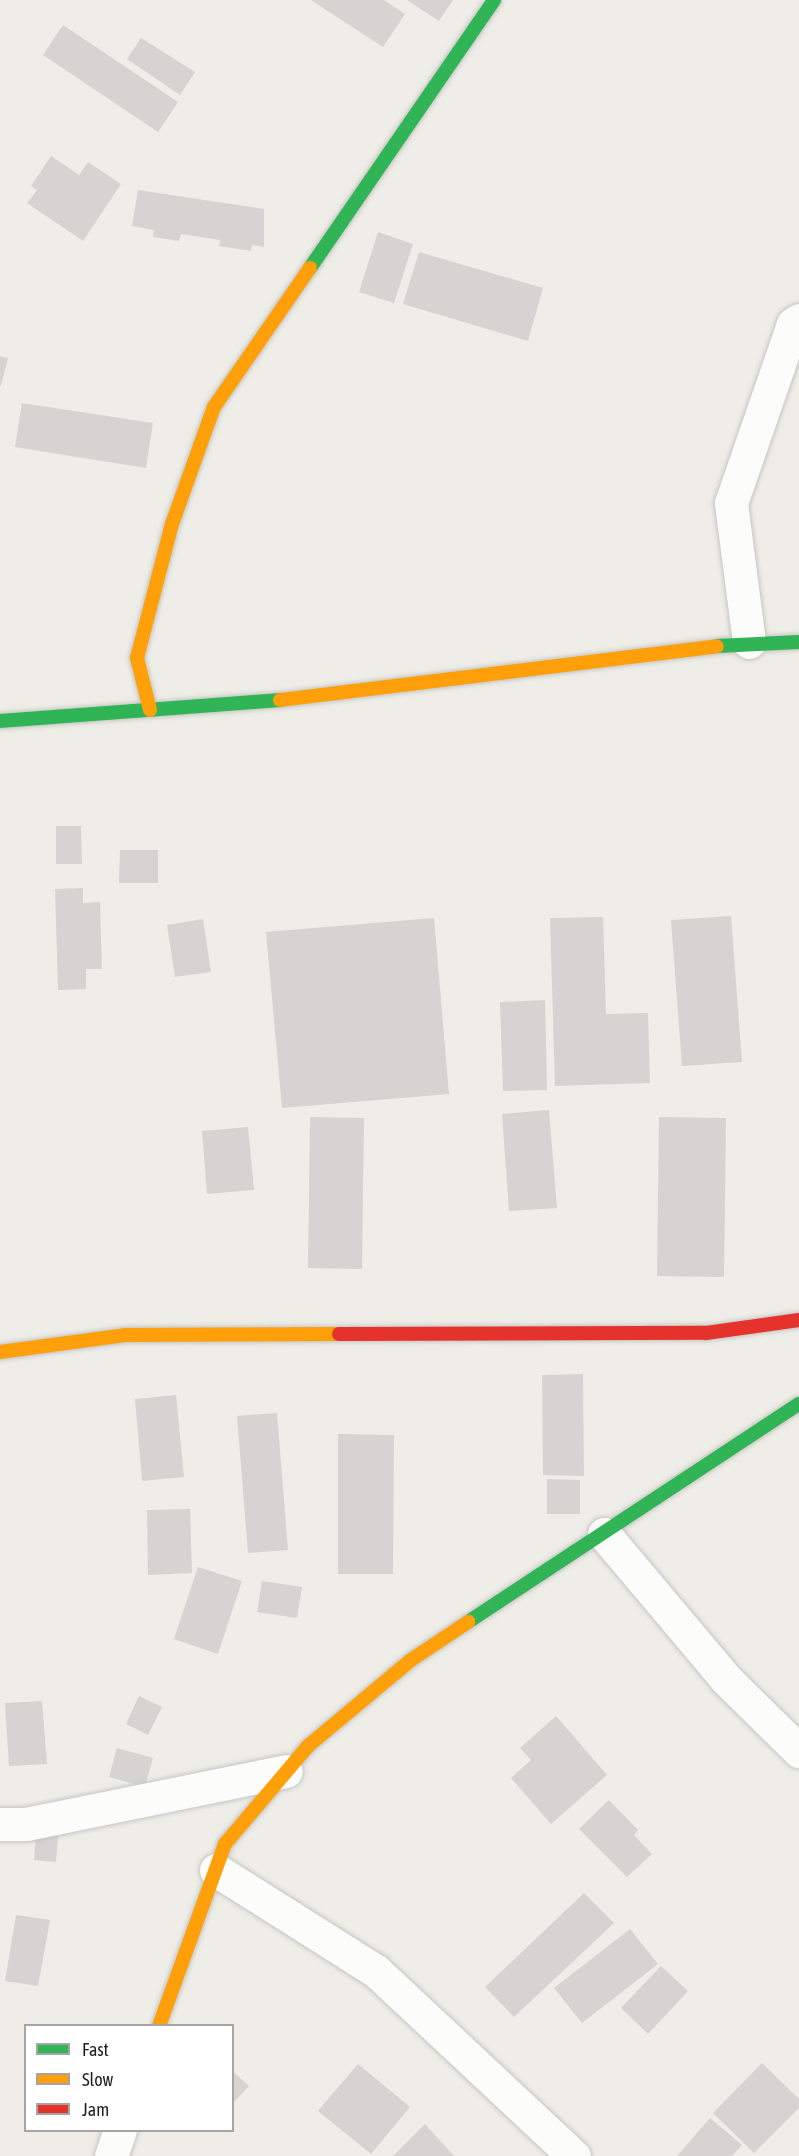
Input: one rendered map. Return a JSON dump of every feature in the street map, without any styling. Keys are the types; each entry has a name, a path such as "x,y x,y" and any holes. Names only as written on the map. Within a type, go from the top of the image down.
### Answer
{"street":[{"path":"150,710 137,658 172,524 214,407 494,0"},
{"path":"748,642 731,503 792,324 799,320"},
{"path":"0,721 353,694 748,642 799,642"},
{"path":"0,1352 125,1335 706,1333 799,1320"},
{"path":"159,2024 225,1844 308,1746 411,1660 799,1404"},
{"path":"604,1534 726,1678 799,1751"},
{"path":"0,1824 26,1824 286,1771"},
{"path":"216,1869 376,1971 574,2156"},
{"path":"111,2156 119,2132"}],"building":[{"path":"311,0 384,0 405,14 383,47"},
{"path":"407,0 453,0 439,21"},
{"path":"63,25 178,102 158,132 43,55"},
{"path":"141,38 195,72 180,95 127,59"},
{"path":"51,156 79,175 88,162 121,184 83,241 27,203 37,190 31,186"},
{"path":"138,190 264,209 264,247 252,245 251,251 219,246 220,240 181,234 179,241 153,237 154,230 132,226"},
{"path":"378,232 413,244 394,303 359,292"},
{"path":"419,252 543,288 528,341 403,304"},
{"path":"0,356 8,358 1,386 0,386"},
{"path":"22,403 153,423 146,468 15,447"},
{"path":"56,826 81,826 82,864 56,864"},
{"path":"120,850 158,850 158,883 119,883"},
{"path":"83,888 83,903 100,902 102,969 86,969 86,989 58,990 55,889"},
{"path":"731,916 742,1062 682,1066 671,920"},
{"path":"603,917 606,1014 648,1013 650,1083 555,1086 550,918"},
{"path":"434,918 449,1094 282,1108 266,932"},
{"path":"203,919 211,972 175,977 167,925"},
{"path":"545,1000 547,1090 503,1091 500,1002"},
{"path":"549,1110 557,1208 509,1211 502,1114"},
{"path":"310,1117 364,1118 362,1269 308,1268"},
{"path":"659,1117 726,1118 724,1277 657,1276"},
{"path":"248,1127 254,1190 207,1194 202,1131"},
{"path":"583,1374 584,1476 543,1475 542,1375"},
{"path":"176,1395 184,1477 142,1481 135,1399"},
{"path":"277,1413 288,1550 248,1553 237,1416"},
{"path":"338,1434 394,1435 393,1574 338,1574"},
{"path":"547,1479 580,1480 580,1514 547,1514"},
{"path":"190,1509 192,1573 148,1575 147,1510"},
{"path":"198,1567 242,1581 218,1654 174,1639"},
{"path":"262,1581 302,1587 297,1618 257,1612"},
{"path":"139,1696 162,1707 148,1735 126,1724"},
{"path":"42,1701 47,1764 9,1766 5,1703"},
{"path":"556,1716 607,1775 551,1824 511,1778 531,1760 520,1748"},
{"path":"117,1748 153,1758 145,1787 109,1777"},
{"path":"609,1800 638,1830 634,1835 652,1854 627,1877 579,1829"},
{"path":"36,1835 58,1836 56,1862 34,1860"},
{"path":"584,1893 614,1923 514,2017 485,1987"},
{"path":"16,1915 50,1920 38,1986 5,1981"},
{"path":"630,1929 658,1964 582,2023 554,1988"},
{"path":"661,1966 688,1991 648,2034 621,2008"},
{"path":"762,2063 799,2099 799,2108 754,2153 713,2113"},
{"path":"358,2064 410,2107 371,2154 318,2111"},
{"path":"234,2073 249,2086 234,2102"},
{"path":"710,2118 742,2145 732,2156 677,2156"},
{"path":"425,2124 454,2156 393,2156"}],"traffic: fast":[{"path":"310,268 494,0"},
{"path":"717,646 799,642"},
{"path":"0,721 280,700"},
{"path":"468,1622 799,1404"}],"traffic: slow":[{"path":"150,710 137,658 172,524 214,407 310,268"},
{"path":"280,700 717,646"},
{"path":"0,1352 125,1335 339,1334"},
{"path":"160,2024 225,1844 308,1746 411,1660 468,1622"}],"traffic: jam":[{"path":"339,1334 706,1333 799,1320"}]}
